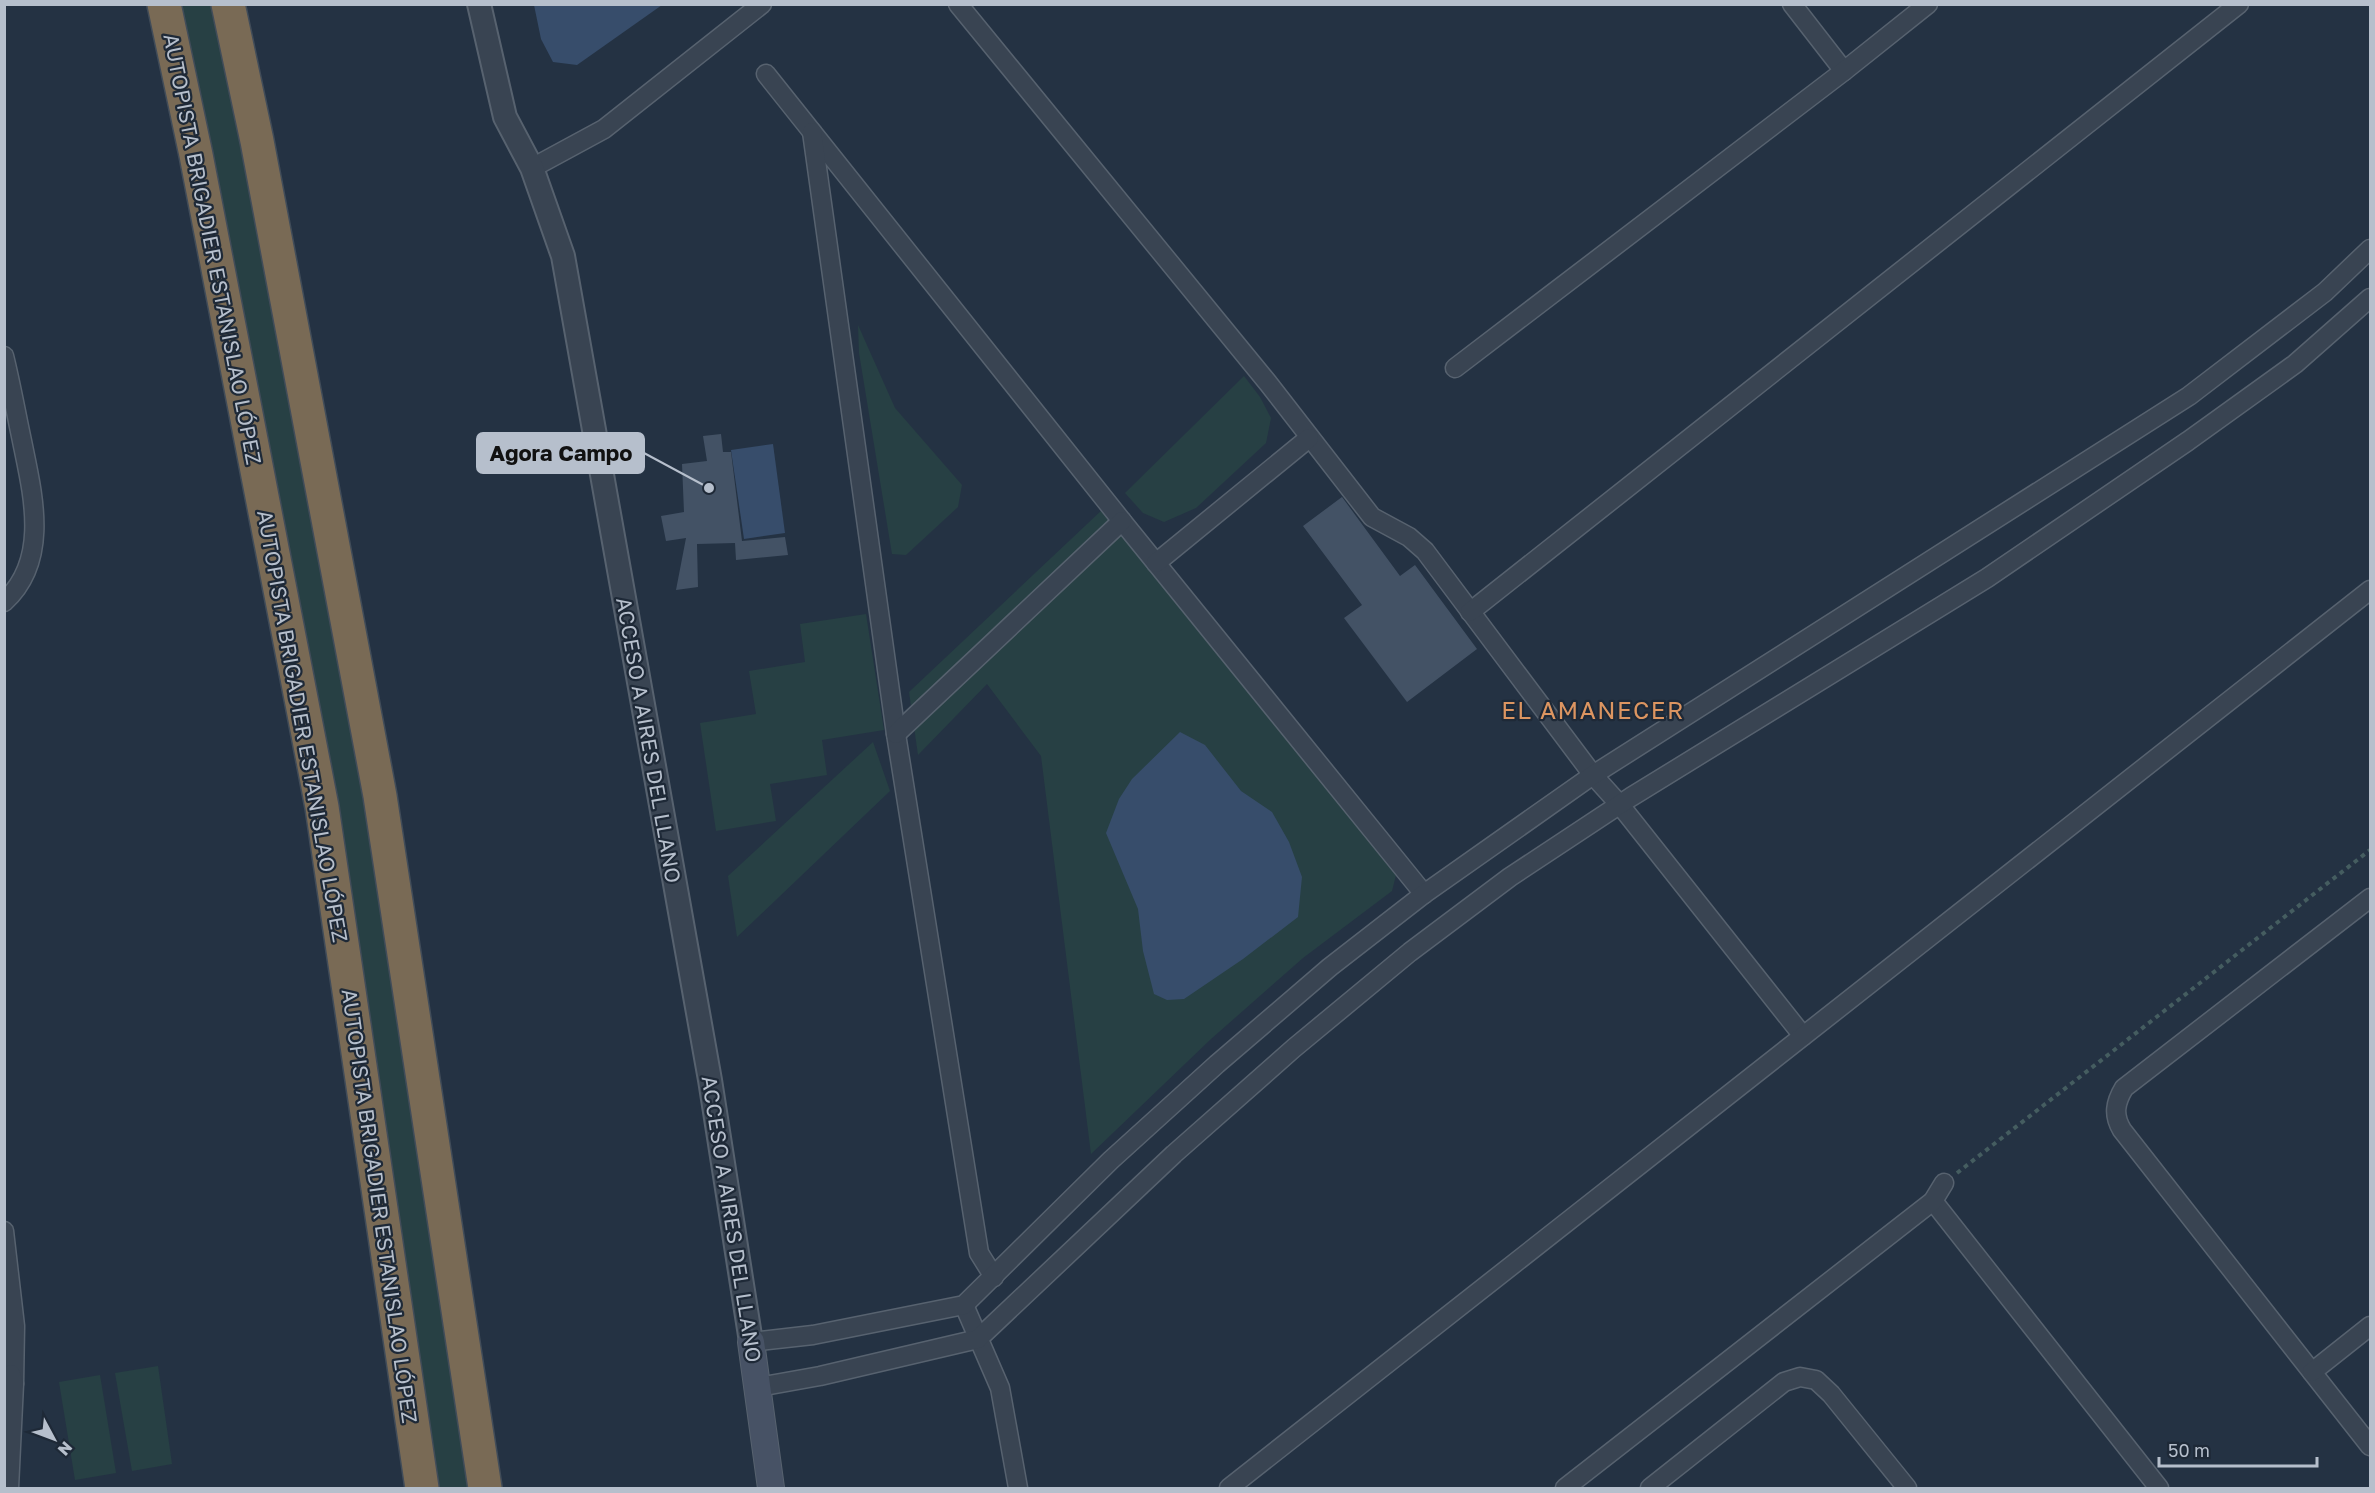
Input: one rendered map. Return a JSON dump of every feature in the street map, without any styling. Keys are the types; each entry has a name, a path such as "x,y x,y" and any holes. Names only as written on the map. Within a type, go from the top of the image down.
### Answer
{"highway":[{"name":"AUTOPISTA BRIGADIER ESTANISLAO LÓPEZ","path":"164,4 196,155 322,807 422,1488"},
{"path":"228,4 257,141 380,796 485,1488"}],"main road":[{"name":"ACCESO A AIRES DEL LLANO","path":"751,1342 771,1488"}],"street":[{"name":"ACCESO A AIRES DEL LLANO","path":"479,4 505,117 532,168 563,256 710,1080 751,1342"},
{"path":"532,168 604,129 762,4"},
{"path":"958,4 1268,383 1372,516 1409,537 1425,551 1593,775 1620,805 1803,1036"},
{"path":"1792,4 1844,71"},
{"path":"1455,368 1844,71 1928,4"},
{"path":"1470,612 2239,4"},
{"path":"766,74 1122,521 1424,894"},
{"path":"812,132 896,734 979,1253 994,1277"},
{"path":"751,1342 813,1335 964,1305 1111,1160 1216,1064 1330,967 1424,894 1593,775 2189,396 2325,292 2370,249"},
{"path":"758,1387 820,1376 978,1339 1174,1154 1294,1047 1410,952 1510,877 1620,805 1986,578 2188,441 2295,364 2370,298"},
{"path":"4,356 33,496 35,525 31,559 24,576 8,599"},
{"path":"1156,563 1309,438"},
{"path":"896,734 1122,521"},
{"path":"1229,1488 2370,590"},
{"path":"2370,898 2124,1088 2117,1099 2115,1108 2116,1120 2122,1131 2370,1446"},
{"path":"1565,1488 1933,1201 1944,1184"},
{"path":"1933,1201 2159,1488"},
{"path":"4,1231 15,1326 13,1440 9,1488"},
{"path":"964,1305 1000,1388 1018,1488"},
{"path":"2312,1372 2370,1326"},
{"path":"4,1355 14,1384"},
{"path":"1650,1488 1784,1382 1800,1377 1816,1380 1831,1394 1907,1488"}],"path":[{"path":"1944,1184 2370,850"}],"green space":[{"path":"164,5 228,5 485,1488 422,1488 322,807"},
{"path":"858,325 895,408 962,485 958,507 906,555 892,554 859,353"},
{"path":"1244,376 1260,397 1271,418 1266,443 1196,508 1164,522 1143,513 1125,493"},
{"path":"1103,509 1396,875 1392,891 1303,958 1211,1039 1091,1154 1041,756 987,684 918,755 909,692"},
{"path":"866,614 884,730 822,740 827,775 770,784 776,821 716,831 700,723 756,714 749,671 805,662 800,624"},
{"path":"873,742 890,791 737,937 728,876"},
{"path":"158,1366 172,1464 132,1471 115,1373"},
{"path":"100,1375 116,1473 75,1480 59,1382"}],"water":[{"path":"534,4 662,5 577,65 553,62 541,39"},
{"path":"773,444 785,533 744,539 731,450"},
{"path":"1180,732 1205,745 1241,791 1272,812 1289,842 1302,877 1298,917 1243,959 1184,999 1167,1000 1154,994 1143,951 1138,909 1106,833 1119,799 1132,779"}],"building":[{"path":"721,434 723,452 731,452 742,541 785,537 788,555 736,560 735,543 697,544 698,587 676,590 686,538 666,541 661,516 684,512 682,464 707,461 703,436"},
{"path":"1342,497 1400,576 1415,565 1477,649 1407,702 1344,618 1362,605 1303,526"}],"place":[{"name":"Agora Campo","path":"709,488"}],"district":[{"name":"EL AMANECER","path":"1593,709"}]}
